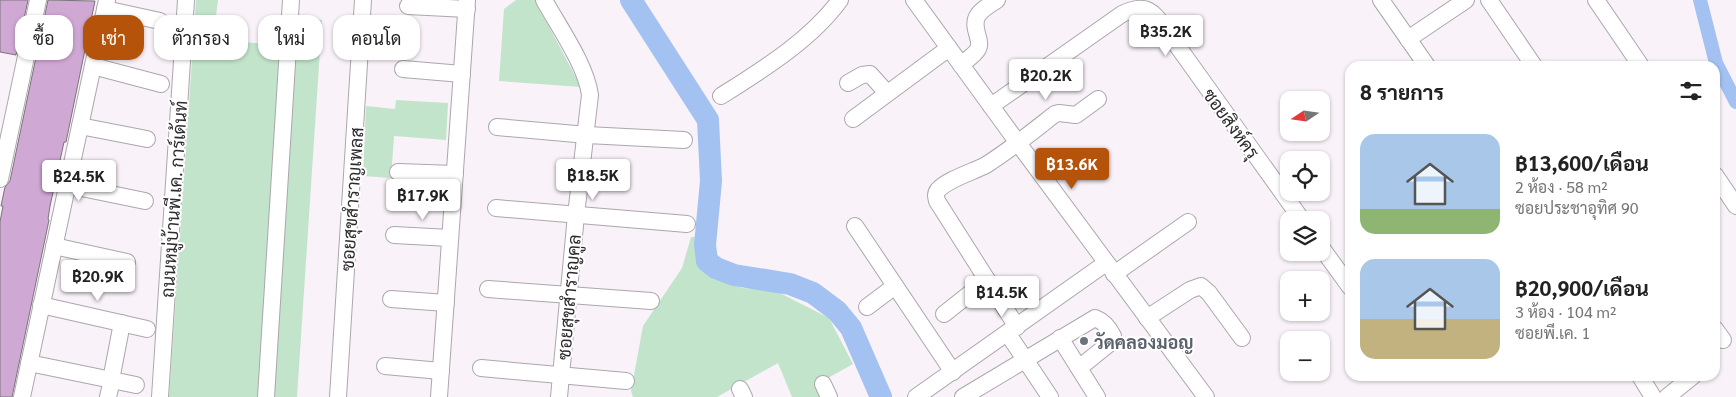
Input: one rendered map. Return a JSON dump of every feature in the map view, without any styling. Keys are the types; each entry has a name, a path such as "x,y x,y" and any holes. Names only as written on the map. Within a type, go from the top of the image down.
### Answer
{"street":[{"path":"0,179 38,0"},
{"name":"ถนนหมู่บ้านพี.เค. การ์เด้นท์","path":"160,397 186,0"},
{"path":"266,397 291,0"},
{"name":"ซอยสุขสำราญเพลส","path":"338,397 363,0"},
{"name":"ซอยสุขสำราญคูล","path":"544,0 581,66 589,84 590,95 568,294 560,397"},
{"path":"721,96 813,32 840,0"},
{"path":"961,65 979,48 975,31 975,22 979,14 997,0"},
{"path":"1381,0 1423,61"},
{"path":"1408,39 1466,0"},
{"path":"1489,0 1531,61"},
{"path":"1596,0 1638,61"},
{"path":"918,1 961,65 1206,397"},
{"path":"22,397 106,4 154,19"},
{"path":"408,6 467,4 439,397"},
{"name":"ซอยสิงห์ครุ","path":"991,106 1122,14 1140,7 1147,9 1171,37 1296,211"},
{"path":"853,119 949,48"},
{"path":"93,66 161,84"},
{"path":"403,70 462,74"},
{"path":"848,83 862,74 870,74 887,93"},
{"path":"1050,397 1025,359 987,280 937,201 936,196 938,191 945,185 987,164 1055,114 1076,115 1098,100"},
{"path":"80,126 147,139"},
{"path":"497,128 684,140"},
{"path":"398,172 455,174"},
{"path":"1720,182 1736,206"},
{"path":"67,185 145,201"},
{"path":"496,208 687,224"},
{"path":"916,397 1012,330 1110,268 1188,222"},
{"path":"855,226 953,372"},
{"path":"394,235 450,238"},
{"path":"54,246 127,262"},
{"path":"1330,259 1345,280"},
{"path":"944,314 987,280"},
{"path":"867,308 896,286"},
{"path":"1148,318 1190,290 1201,286 1209,293 1242,338"},
{"path":"488,289 651,301"},
{"path":"391,300 446,303"},
{"path":"42,305 148,329"},
{"path":"963,397 980,392 1025,359 1095,318 1110,329 1113,336 1110,343 1079,368"},
{"path":"108,397 122,323"},
{"path":"1060,338 1097,397"},
{"path":"29,364 136,385"},
{"path":"385,366 441,371"},
{"path":"481,368 626,380"},
{"path":"1643,381 1653,397"},
{"path":"1667,397 1687,381"}],"green space":[{"path":"196,0 218,0 216,15 195,15"},
{"path":"516,0 535,0 581,87 499,81 504,9"},
{"path":"248,42 258,43 258,60 283,60 260,397 169,397 192,60 248,60"},
{"path":"292,60 319,60 297,397 271,397"},
{"path":"396,100 448,103 446,140 394,136 391,178 363,176 366,106 395,109"},
{"path":"691,237 697,237 700,258 704,269 714,277 742,288 774,290 829,318 853,364 819,383 825,397 792,397 778,363 717,397 633,397 631,391 643,326 682,268"}],"building":[{"path":"0,0 28,0 25,15 15,15 15,55 0,52"},
{"path":"48,0 95,1 92,15 83,15 83,59 66,142 64,142 50,206 49,220 12,397 0,397 0,222 5,187 10,181 35,60 73,60 73,15 45,15"}],"waterway":[{"path":"631,0 708,120 711,181 705,245 707,261 716,268 734,275 790,284 813,293 837,311 851,328 881,397"},
{"path":"1700,0 1715,61"},
{"path":"1720,71 1736,102"}],"place":[{"name":"วัดคลองมอญ","path":"1084,341"}]}
